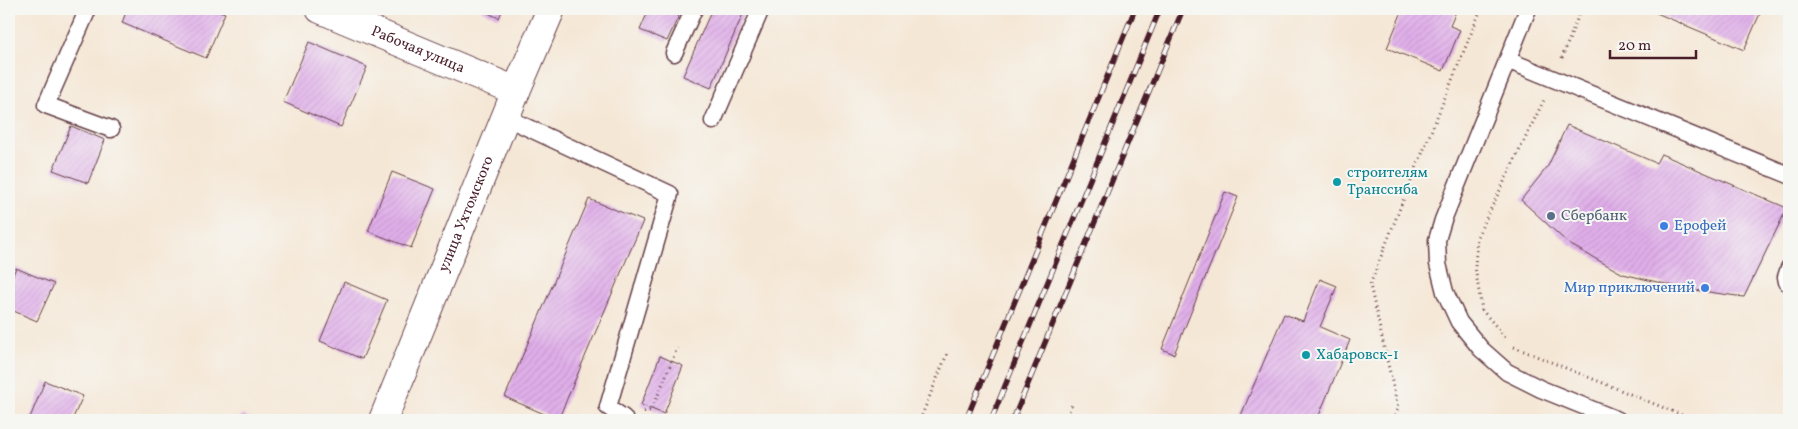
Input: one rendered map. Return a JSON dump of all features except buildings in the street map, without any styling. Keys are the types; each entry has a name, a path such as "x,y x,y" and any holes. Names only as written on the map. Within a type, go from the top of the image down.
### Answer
{"street":[{"name":"Рабочая улица","path":"320,9 516,90"},
{"name":"улица Ухтомского","path":"383,420 516,90 551,9"}],"lane":[{"path":"88,9 46,105 111,129"},
{"path":"674,53 694,9"},
{"path":"714,121 761,9"},
{"path":"1528,9 1443,220 1437,240 1438,264 1445,292 1459,322 1481,349 1508,372 1541,390 1618,420"},
{"path":"1507,60 1789,175"},
{"path":"505,117 670,194 608,408 624,418"},
{"path":"1789,268 1786,277 1789,284"}],"path":[{"path":"1393,420 1398,408 1370,285 1481,9"},
{"path":"1506,339 1482,310 1475,267 1477,237 1554,79 1581,9"},
{"path":"1512,346 1694,420"},
{"path":"652,410 678,348"},
{"path":"920,420 947,354"},
{"path":"1065,420 1072,405"},
{"path":"1786,420 1789,413"}],"railway":[{"path":"966,420 1135,9"},
{"path":"991,420 1160,9"},
{"path":"1013,420 1183,9"}],"place":[{"name":"строителям Транссиба","path":"1337,182"},
{"name":"Сбербанк","path":"1551,216"},
{"name":"Ерофей","path":"1664,226"},
{"name":"Мир приключений","path":"1705,288"},
{"name":"Хабаровск-1","path":"1306,355"}]}
